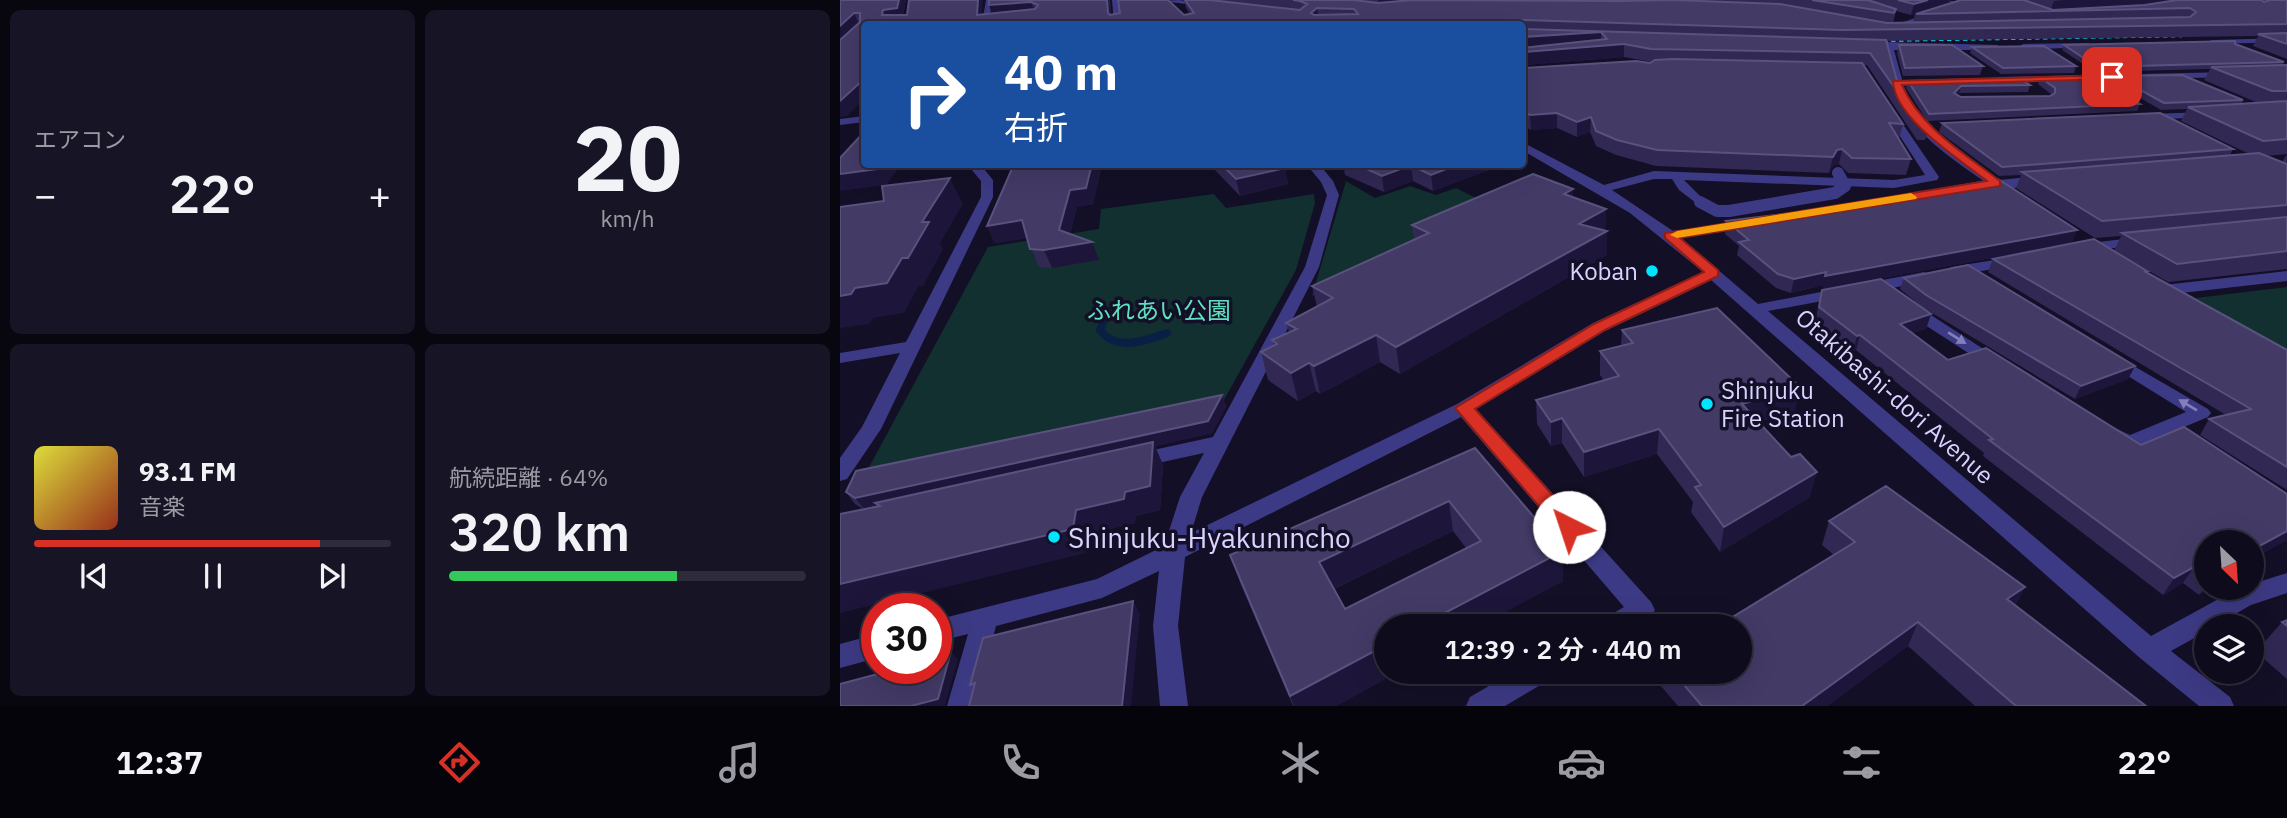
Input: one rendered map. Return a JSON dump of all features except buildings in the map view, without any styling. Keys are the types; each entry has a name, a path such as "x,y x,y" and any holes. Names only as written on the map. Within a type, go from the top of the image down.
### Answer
{"street":[{"path":"987,21 989,0"},
{"path":"1115,0 1118,21"},
{"path":"1156,0 1211,5"},
{"path":"1166,1 1183,13"},
{"path":"1884,31 1909,20 1962,5"},
{"path":"1899,17 1909,20"},
{"path":"995,21 999,20"},
{"path":"1872,27 1884,31 1920,30"},
{"path":"2219,37 2251,50"},
{"path":"2202,43 2287,40"},
{"path":"1889,45 1896,82 1906,105 1925,127 2017,197"},
{"path":"2019,47 2098,45"},
{"path":"2045,46 2057,54"},
{"path":"1853,47 2006,47"},
{"path":"1953,47 1964,55"},
{"path":"2079,70 2112,91"},
{"path":"1986,76 1998,80 2021,80 2246,74"},
{"path":"2178,76 2203,86"},
{"path":"2021,80 2038,91"},
{"path":"1896,82 1909,82"},
{"path":"1603,189 1654,175 1895,184 1933,177 1883,101"},
{"path":"2144,110 2179,128"},
{"path":"2127,118 2224,113"},
{"path":"840,122 861,119"},
{"path":"1925,127 1938,127"},
{"name":"Otakibashi-dori Avenue","path":"1526,147 1603,189 1640,212 1670,236 2148,650 2220,706"},
{"path":"840,474 871,429 986,197 987,180 977,168"},
{"path":"1174,706 1167,671 1163,621 1180,528 1191,497 1312,267 1333,195 1327,181 1316,168"},
{"path":"1675,175 1683,187 1700,202 1717,212 1835,193 1845,186 1838,173"},
{"path":"1969,187 2050,179"},
{"path":"1670,236 1769,220"},
{"path":"2062,251 2084,243 2163,239"},
{"path":"2084,243 2119,263"},
{"path":"1755,309 2035,257"},
{"path":"1967,269 1990,284"},
{"path":"952,627 1102,588 1464,408 1599,327 1713,273"},
{"path":"2186,303 2158,287 2287,276"},
{"path":"1881,285 1915,312 2006,369"},
{"path":"840,358 913,346"},
{"path":"2096,348 2201,413 2129,443 2096,424"},
{"path":"1464,408 1642,610 1635,614"},
{"path":"2167,426 2189,441"},
{"path":"1112,467 1221,442"},
{"path":"2148,650 2242,598 2287,583"},
{"path":"961,706 985,619"},
{"path":"840,656 861,650"},
{"path":"1479,706 1517,684"}],"green space":[{"path":"1346,181 1375,198 1410,186 1436,195 1456,188 1492,206 1412,249 1312,296"},
{"name":"ふれあい公園","path":"1214,194 1226,208 1314,194 1315,203 1296,270 1224,400 868,469 988,247 1099,229 1101,209"},
{"path":"2287,287 2287,351 2196,298"}],"waterway":[{"path":"1103,323 1100,330 1107,337 1122,343 1167,333"}],"railway":[{"path":"1867,41 2182,36"}],"slow traffic":[{"path":"1677,235 1911,197"}],"place":[{"name":"Koban","path":"1652,271"},
{"name":"Shinjuku Fire Station","path":"1707,404"},
{"name":"Shinjuku-Hyakunincho","path":"1054,537"}],"route":[{"path":"1569,527 1464,408 1599,327 1713,273 1670,236 1996,183 1925,127 1906,105 1896,82 2112,77"}]}
